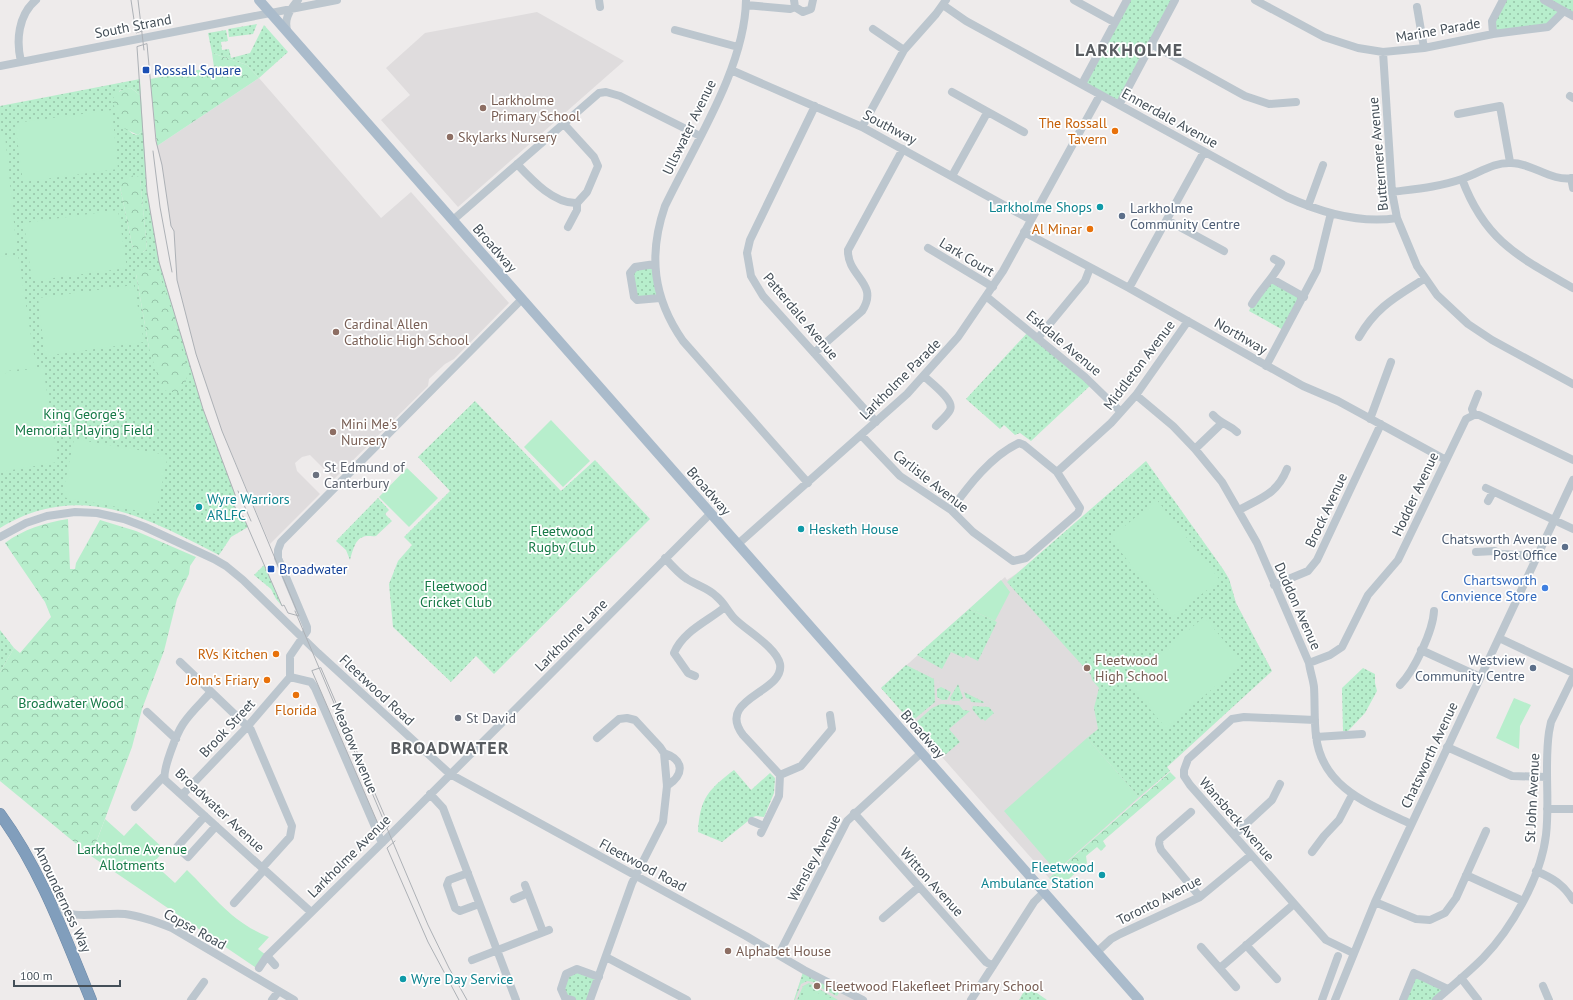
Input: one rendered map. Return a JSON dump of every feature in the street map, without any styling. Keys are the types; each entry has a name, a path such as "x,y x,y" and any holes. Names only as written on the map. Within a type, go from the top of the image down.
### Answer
{"highway":[{"name":"Amounderness Way","path":"0,814 23,849 52,906 91,1000"}],"main road":[{"name":"Broadway","path":"259,0 710,514 1140,1000"}],"street":[{"path":"21,62 18,48 21,23 26,12 36,0"},
{"path":"288,34 286,20 291,8 298,0"},
{"name":"South Strand","path":"0,66 270,13 309,3 337,0"},
{"path":"746,3 790,9 795,4 800,12 806,12 811,9 813,0"},
{"path":"1074,0 1114,22"},
{"path":"1082,84 1127,0"},
{"path":"1118,105 1175,0"},
{"name":"Marine Parade","path":"1255,0 1324,37 1358,48 1383,52 1424,48 1493,34 1548,27 1564,11"},
{"name":"Marine Parade","path":"1493,34 1492,21 1503,0"},
{"path":"1544,0 1573,16"},
{"name":"Ullswater Avenue","path":"746,3 738,47 731,70 665,206 656,237 655,264 660,298 667,315 683,341 808,483"},
{"path":"862,127 904,50 945,3"},
{"name":"Ennerdale Avenue","path":"945,3 966,21 1276,192 1308,206 1331,213 1379,219 1397,218"},
{"path":"1417,7 1424,48"},
{"path":"873,29 904,50"},
{"path":"676,30 738,47"},
{"path":"1151,44 1245,96 1269,104 1296,102"},
{"name":"Buttermere Avenue","path":"1383,52 1392,192 1397,218 1410,252 1424,279 1451,310 1468,324 1573,384"},
{"name":"Southway","path":"731,70 862,127 1031,220"},
{"path":"453,220 599,93 606,92 620,96 700,136"},
{"path":"952,92 987,113 1024,132"},
{"name":"Larkholme Parade","path":"738,544 876,422 924,376 958,337 993,287 1100,94"},
{"name":"Patterdale Avenue","path":"815,106 754,230 747,253 751,276 756,285 814,354 876,422"},
{"path":"1458,114 1500,106 1510,162"},
{"path":"952,176 987,113"},
{"path":"564,123 594,157 598,166 587,192 577,203 577,210 568,228"},
{"path":"814,354 862,311 866,304 868,290 865,284 852,269 848,259 848,250 903,149"},
{"path":"1129,288 1204,152"},
{"path":"1392,192 1434,186 1462,179 1489,167 1510,162 1531,167 1550,176 1572,178 1573,188"},
{"path":"517,164 533,180 551,193 570,203 577,203"},
{"path":"1308,206 1323,165"},
{"path":"1462,179 1478,214 1503,244 1573,288"},
{"path":"1266,366 1318,270 1331,213"},
{"path":"1167,220 1224,251"},
{"name":"Northway","path":"1024,232 1129,288 1266,366 1310,389 1338,401 1446,460"},
{"name":"Lark Court","path":"928,248 993,287"},
{"path":"1252,304 1260,290 1272,279 1281,263 1274,259"},
{"path":"655,264 635,267 630,273 634,297 637,300 660,298"},
{"path":"1038,338 1085,281 1090,268"},
{"path":"1272,279 1304,298"},
{"path":"1359,338 1369,320 1376,312 1424,279"},
{"name":"Eskdale Avenue","path":"987,297 1085,377 1121,412"},
{"path":"290,677 290,656 307,631 307,627 278,558 279,546 290,532 522,299"},
{"name":"Middleton Avenue","path":"1058,472 1099,436 1136,395 1188,321"},
{"path":"1370,419 1391,362"},
{"path":"924,376 950,400 952,406 950,411 936,426"},
{"path":"1478,394 1472,409 1474,415 1508,428 1573,460"},
{"name":"Duddon Avenue","path":"1136,395 1173,426 1195,449 1222,482 1257,543 1309,663 1314,687 1316,737 1325,766 1338,783 1352,795 1411,824"},
{"path":"1213,415 1221,424 1229,426 1237,432"},
{"name":"Hodder Avenue","path":"1309,663 1330,656 1344,643 1368,595 1398,560 1463,422 1469,416 1474,415"},
{"path":"1195,449 1221,424"},
{"name":"Brock Avenue","path":"1274,585 1308,571 1315,563 1381,424"},
{"name":"Carlisle Avenue","path":"861,435 900,476 951,510 973,532 1008,558 1019,561 1026,558 1078,513 1080,508 1058,472"},
{"path":"951,510 979,474 1010,447 1018,442 1058,472"},
{"path":"1239,510 1276,489 1282,482 1287,469"},
{"name":"Chatsworth Avenue","path":"1335,1000 1374,902 1573,480"},
{"path":"1488,501 1489,490 1573,529"},
{"name":"Fleetwood Road","path":"0,537 26,523 58,514 91,512 124,518 172,539 226,566 450,774 779,954 804,970 863,1000"},
{"name":"Larkholme Lane","path":"450,774 710,514"},
{"path":"1476,552 1495,551 1508,555 1520,555 1535,560"},
{"path":"665,558 688,580 717,596 742,626 766,645 780,663 780,671 776,680 751,697 742,705 738,713 737,721 739,730 780,775 779,796 762,829 752,821"},
{"path":"694,676 688,673 674,653 677,645 684,637 725,607"},
{"path":"1400,684 1408,677 1434,621 1434,611"},
{"path":"1499,638 1573,673"},
{"path":"1420,650 1480,677"},
{"path":"180,662 252,733 293,829 290,837 234,903"},
{"name":"Meadow Avenue","path":"290,677 313,684 382,844"},
{"name":"Brook Street","path":"182,795 247,727 290,677"},
{"name":"St John Avenue","path":"1436,1000 1495,945 1523,901 1536,871 1546,836 1548,738 1550,727 1573,677"},
{"name":"Broadwater Avenue","path":"210,693 183,723 164,776 165,780 311,912"},
{"path":"147,712 176,739"},
{"path":"780,775 801,766 836,730 830,715"},
{"name":"Wansbeck Avenue","path":"1315,720 1237,717 1227,722 1188,759 1184,770 1187,781 1326,940 1354,953"},
{"path":"597,738 619,719 626,718 635,720 664,753 673,756 679,762 679,774 674,781 667,786"},
{"path":"1316,737 1362,734"},
{"path":"1447,747 1512,776 1547,777"},
{"path":"590,1000 636,876 663,822 667,786 664,753"},
{"name":"Wensley Avenue","path":"779,954 847,821 921,753"},
{"name":"Larkholme Avenue","path":"259,968 267,956 382,844 450,774"},
{"path":"135,807 164,776"},
{"path":"1234,835 1272,800 1280,784"},
{"path":"430,794 442,808 516,1000"},
{"path":"1312,852 1339,820 1352,795"},
{"path":"1547,809 1573,809"},
{"path":"1192,812 1160,840 1159,844 1161,850 1200,897"},
{"name":"Witton Avenue","path":"854,813 986,962 993,966"},
{"path":"205,816 177,847 188,857 216,826"},
{"path":"1374,902 1416,919 1430,920 1445,912 1451,906 1486,831"},
{"name":"Toronto Avenue","path":"1097,952 1111,939 1120,934 1200,897 1251,855"},
{"path":"1536,871 1555,880 1563,886 1573,900"},
{"path":"468,873 449,880 447,885 455,908 460,911 479,904"},
{"path":"1466,875 1523,901"},
{"path":"472,960 546,931 525,885"},
{"path":"883,918 919,887"},
{"path":"971,1000 1034,902 1044,892"},
{"path":"514,899 528,893"},
{"path":"1220,968 1294,904"},
{"name":"Copse Road","path":"52,906 64,914 126,914 160,923 177,931 278,992 294,1000"},
{"path":"1246,946 1277,979"},
{"path":"1201,947 1236,987"},
{"path":"267,956 275,965"},
{"path":"1322,1000 1338,956"},
{"path":"606,957 674,997 687,1000"},
{"path":"572,1000 565,998 561,989 566,974 577,969 599,977"},
{"path":"1403,1000 1414,973 1448,989"},
{"path":"1461,978 1478,1000"},
{"path":"190,1000 204,982"},
{"path":"1326,986 1339,991"},
{"path":"1543,986 1548,1000"},
{"path":"272,1000 278,992"}],"shaded area":[{"name":"Larkholme Primary School","path":"537,12 624,61 458,207 381,120 410,95 386,68 425,33"},
{"name":"Cardinal Allen Catholic High School","path":"259,78 381,218 411,192 509,303 454,359 445,364 429,379 428,386 334,479 310,455 302,457 295,463 297,471 320,494 270,544 222,431 196,354 177,280 174,231 171,226 162,165 157,146"},
{"name":"Fleetwood High School","path":"1083,517 1208,548 1229,579 1236,603 1272,671 1167,767 1170,771 1049,878 881,688 1005,577 1007,580 1020,571"},
{"name":"Fleetwood Flakefleet Primary School","path":"804,970 863,1000 794,1000"}],"green space":[{"path":"1127,0 1175,0 1119,105 1082,84"},
{"path":"1503,0 1573,0 1573,16 1564,11 1548,27 1493,34 1492,21"},
{"path":"257,24 253,34 229,37 228,29"},
{"path":"264,25 288,52 259,78 247,65 212,53 208,33 226,30 228,41 221,42 222,50 229,49 231,58 250,53"},
{"path":"212,53 247,65 259,78 157,146 150,79 214,67"},
{"name":"King George's Memorial Playing Field","path":"140,79 141,96 131,88 119,91 128,130 133,134 138,135 143,130 147,192 159,262 203,409 237,500 233,502 239,517 243,516 248,527 231,537 219,555 165,528 138,517 111,509 84,505 57,507 29,514 0,528 0,106","holes":["140,178 147,249 143,252 133,249 120,187","136,274 160,277 176,329 149,348"]},
{"path":"131,88 141,96 143,130 138,135 123,128 112,101 115,95 119,92"},
{"path":"112,110 118,169 23,182 15,123"},
{"path":"5,135 17,252 0,254 0,136"},
{"path":"128,175 140,177 147,249 138,253 133,249 120,187 123,179"},
{"path":"118,210 127,268 32,281 24,223"},
{"path":"18,255 36,367 0,372 0,257"},
{"path":"655,264 660,298 637,300 631,269"},
{"path":"141,269 152,270 160,277 168,299 188,372 185,386 178,393 162,390 149,348 136,274"},
{"path":"1272,279 1304,297 1285,331 1249,311 1252,304"},
{"path":"134,285 144,342 45,356 38,298"},
{"path":"1029,331 1092,384 1031,441 1020,433 1015,435 1004,425 1000,429 966,399"},
{"path":"43,367 58,462 0,472 0,374"},
{"path":"475,401 561,491 595,460 650,519 494,674 476,656 451,682 393,627 389,584 398,561 412,545 404,537 450,491 418,457"},
{"path":"551,420 590,461 563,487 524,447"},
{"path":"74,439 168,455 156,514 62,497"},
{"path":"1146,461 1229,579 1236,603 1272,671 1167,767 1170,771 1139,797 1087,738 1098,729 1094,708 1099,688 1092,680 1091,675 1007,582"},
{"path":"407,468 438,498 409,527 379,497"},
{"path":"378,498 389,510 385,514 392,521 376,536 364,536 360,538 354,547 350,560 346,550 336,541"},
{"path":"1157,500 1220,580 1172,617 1110,538"},
{"name":"Broadwater Wood","path":"68,519 70,569 75,569 76,563 100,520 136,531 196,557 190,566 189,574 177,599 164,651 142,709 132,747 91,856 0,781 0,672 14,648 20,653 51,617 45,602 5,543 19,534 35,527"},
{"path":"264,565 282,606 276,599 271,589 254,575"},
{"path":"1001,580 1010,592 995,621 969,609"},
{"path":"969,609 997,622 978,661 966,655 964,658 951,652 942,669 917,655"},
{"path":"1204,617 1243,663 1166,728 1127,682"},
{"path":"0,630 14,648 0,672"},
{"path":"906,665 934,679 935,702 911,722 881,688"},
{"path":"1363,668 1375,674 1377,691 1365,713 1348,731 1343,731 1342,688"},
{"path":"958,684 963,698 959,701 952,701 950,698"},
{"path":"941,687 951,692 947,700 942,700 937,697 937,689"},
{"path":"964,692 984,703 971,702 970,699 966,698"},
{"path":"1514,698 1531,705 1520,726 1519,749 1496,738"},
{"path":"941,704 959,705 963,710 970,711 949,729 960,742 945,755 941,755 913,725 932,708"},
{"path":"973,706 989,707 994,713 985,721 983,719 981,720 972,709"},
{"path":"1087,738 1139,797 1056,871 1004,811"},
{"path":"734,770 751,790 770,773 775,778 774,793 764,817 753,817 722,842 698,832 699,820 703,803 707,796 718,783"},
{"path":"1170,772 1176,778 1103,841 1106,846 1101,851 1097,847 1086,856 1087,863 1063,884 1057,885 1049,878"},
{"name":"Larkholme Avenue Allotments","path":"105,819 124,836 136,823 165,850 153,863 175,883 187,870 224,908 244,924 269,937 258,949 266,955 258,969 91,856"},
{"path":"577,969 599,977 590,1000 572,1000 561,989 566,974"},
{"path":"803,972 839,993 837,996 813,982 807,981 801,984 794,1000"},
{"path":"1414,973 1448,989 1436,1000 1403,1000"},
{"path":"809,983 838,1000 797,1000 803,986"},
{"path":"1027,986 1047,1000 1019,1000"},
{"path":"805,988 836,1000 801,1000"}],"tram line":[{"path":"131,0 136,33 145,30"},
{"path":"138,0 144,50"},
{"path":"147,44 156,141 162,165 171,226 174,231 177,280 196,354 222,431 299,616 288,613 284,605 282,606 243,516 239,517 233,502 237,500 203,409 159,262 147,192 137,47 147,44"},
{"path":"153,151 160,207 172,272"},
{"path":"238,491 251,521"},
{"path":"295,611 428,925 449,968 467,1000"},
{"path":"321,668 389,826 382,833 312,671 321,668"},
{"path":"395,841 387,848 428,942 459,1000"}],"place":[{"name":"Rossall Square","path":"146,70"},
{"name":"Larkholme Primary School","path":"483,108"},
{"name":"The Rossall Tavern","path":"1115,131"},
{"name":"Skylarks Nursery","path":"450,137"},
{"name":"Larkholme Shops","path":"1100,207"},
{"name":"Larkholme Community Centre","path":"1122,216"},
{"name":"Al Minar","path":"1090,229"},
{"name":"Cardinal Allen Catholic High School","path":"336,332"},
{"name":"Mini Me's Nursery","path":"333,432"},
{"name":"St Edmund of Canterbury","path":"316,475"},
{"name":"Wyre Warriors ARLFC","path":"199,507"},
{"name":"Hesketh House","path":"801,529"},
{"name":"Chatsworth Avenue Post Office","path":"1565,547"},
{"name":"Broadwater","path":"271,569"},
{"name":"Chartsworth Convience Store","path":"1545,588"},
{"name":"RVs Kitchen","path":"276,654"},
{"name":"Fleetwood High School","path":"1087,668"},
{"name":"Westview Community Centre","path":"1533,668"},
{"name":"John's Friary","path":"267,680"},
{"name":"Florida","path":"296,695"},
{"name":"St David","path":"458,718"},
{"name":"Fleetwood Ambulance Station","path":"1102,875"},
{"name":"Alphabet House","path":"728,951"},
{"name":"Wyre Day Service","path":"403,979"},
{"name":"Fleetwood Flakefleet Primary School","path":"817,986"}],"district":[{"name":"LARKHOLME","path":"1129,49"},
{"name":"BROADWATER","path":"450,747"}],"park label":[{"name":"Fleetwood Rugby Club","path":"562,540"},
{"name":"Fleetwood Cricket Club","path":"456,594"}]}
